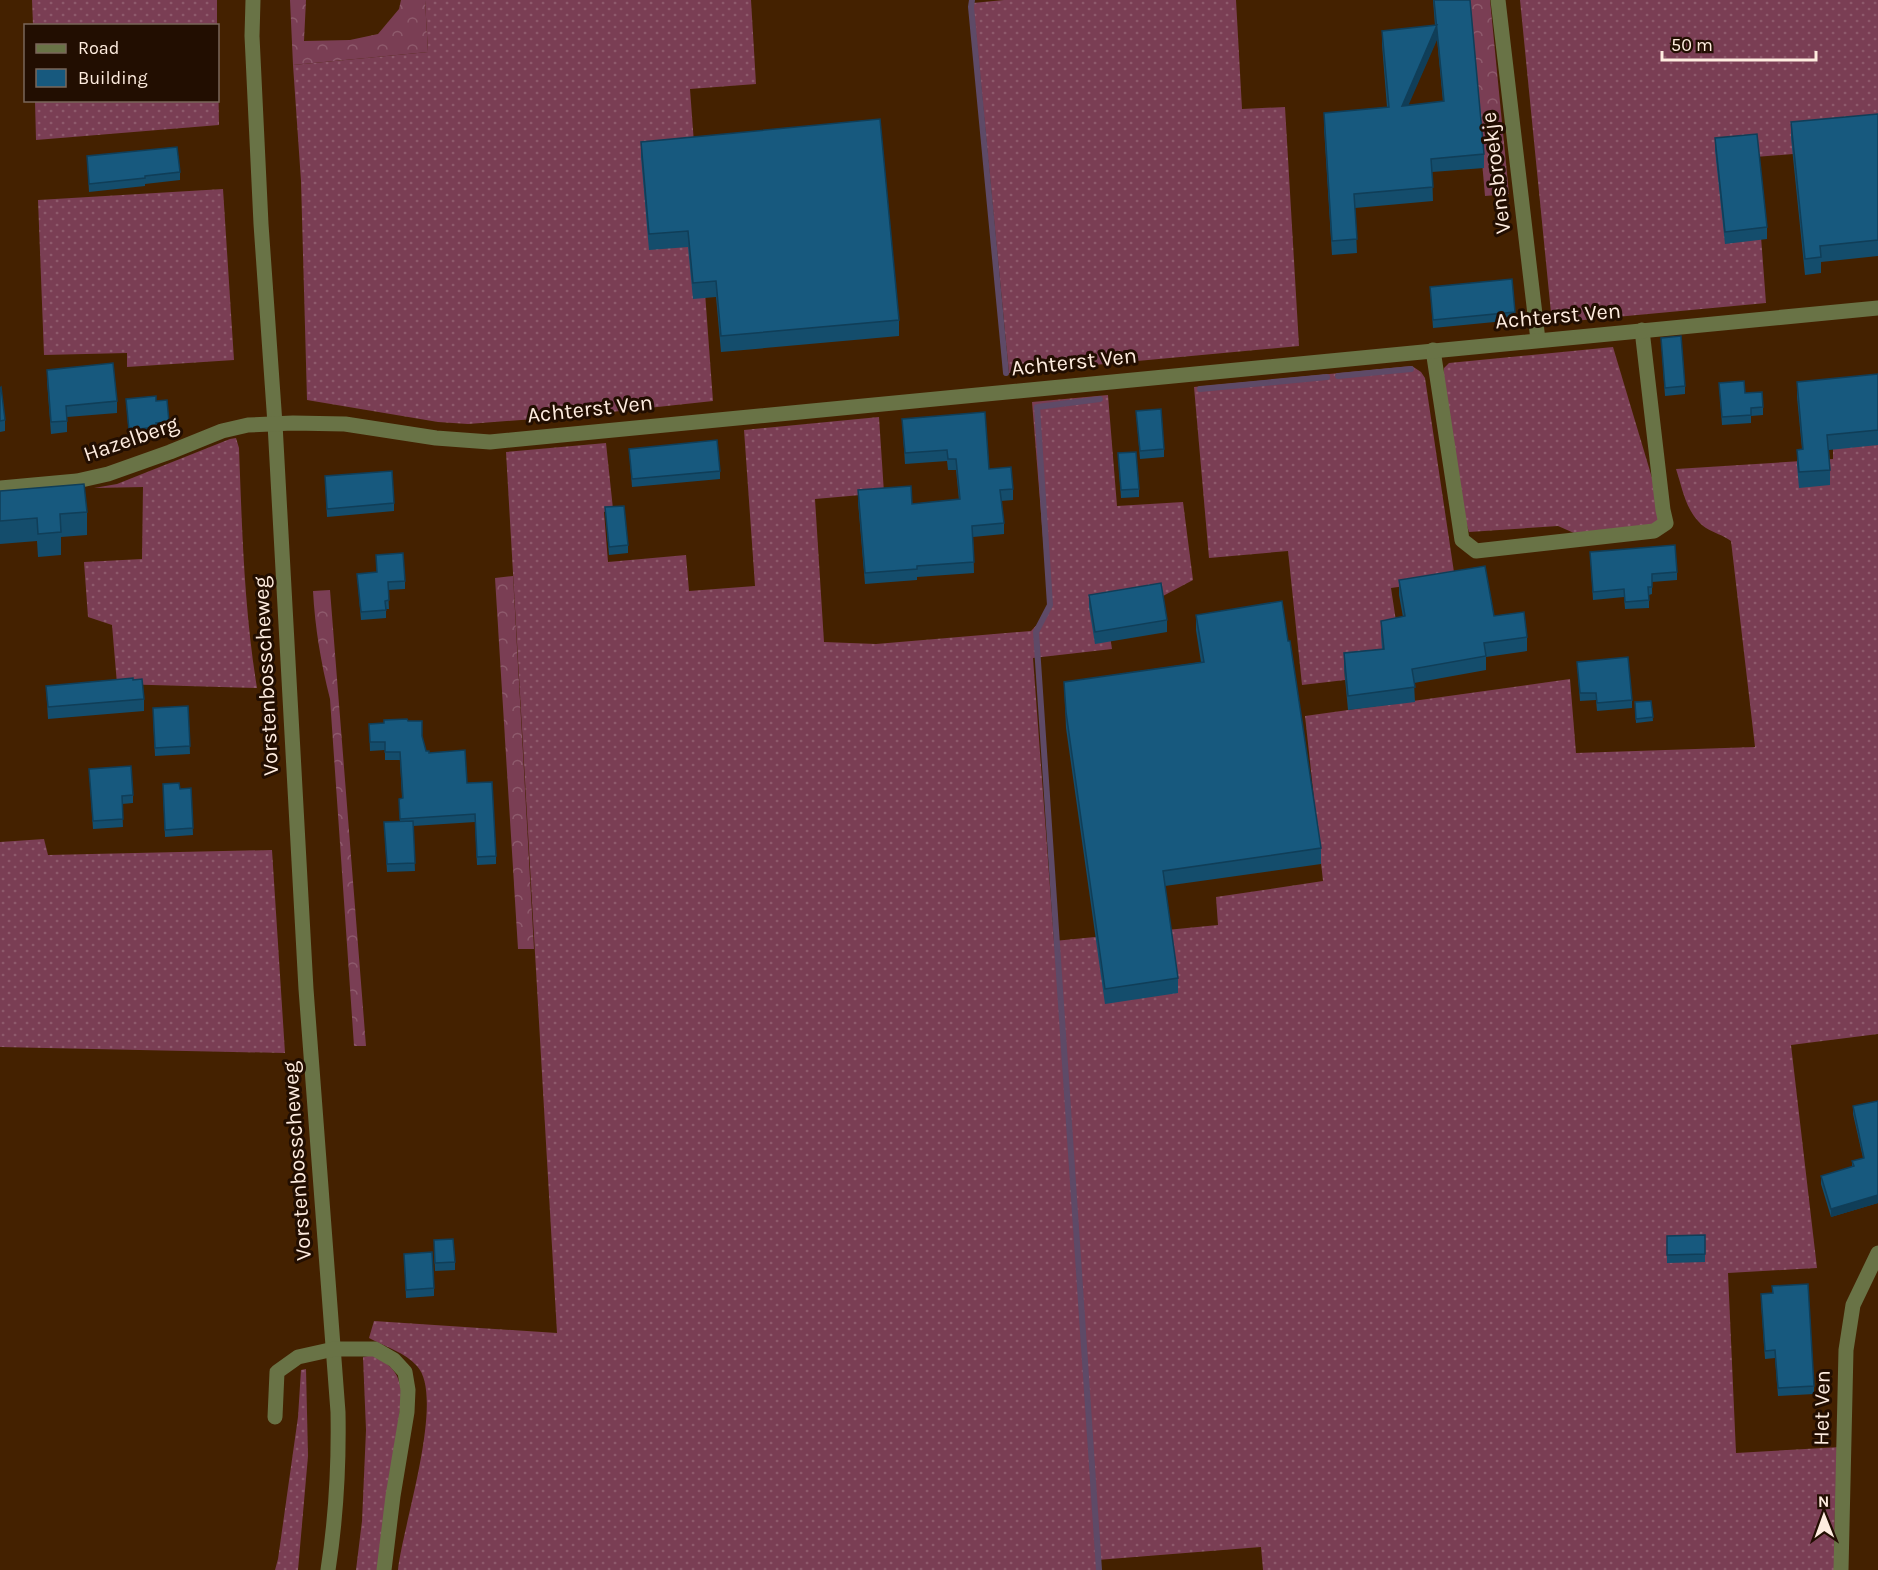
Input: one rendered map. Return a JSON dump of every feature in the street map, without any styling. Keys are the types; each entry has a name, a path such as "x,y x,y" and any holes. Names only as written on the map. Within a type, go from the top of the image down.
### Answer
{"street":[{"name":"Vorstenbosscheweg","path":"253,0 252,36 260,212 275,424 306,989 338,1412 339,1452 336,1505 328,1570"},
{"name":"Vensbroekje","path":"1498,0 1538,340"},
{"name":"Achterst Ven","path":"275,424 345,424 436,438 490,442 1878,308"},
{"path":"1433,350 1462,540 1476,551 1653,531 1666,523 1642,330"},
{"name":"Hazelberg","path":"0,489 77,481 108,474 222,431 249,425 275,424"},
{"name":"Het Ven","path":"1841,1570 1846,1350 1853,1305 1878,1253"},
{"path":"275,1417 277,1372 298,1357 334,1349 375,1349 394,1360 405,1372 408,1390 407,1412 384,1570"}],"green space":[{"path":"32,0 217,0 217,24 33,24"},
{"path":"290,0 306,0 304,41 350,40 378,34 399,9 401,0 425,0 428,52 293,65"},
{"path":"425,0 751,0 756,84 690,89 713,401 574,416 468,424 438,422 307,400 301,181 293,65 428,52"},
{"path":"1004,0 1236,0 1242,109 1285,107 1299,346 1009,373 973,3"},
{"path":"1468,0 1490,0 1509,194 1485,196"},
{"path":"1520,0 1878,0 1878,147 1755,157 1766,303 1552,323"},
{"path":"35,102 219,102 219,125 36,140"},
{"path":"223,189 234,360 127,367 127,353 44,355 38,200"},
{"path":"1613,347 1664,518 1663,524 1574,533 1558,526 1469,532 1464,516 1443,379 1444,368 1449,363"},
{"path":"1412,366 1425,378 1455,579 1391,588 1402,661 1344,664 1345,680 1302,685 1288,551 1209,558 1194,387"},
{"path":"1108,395 1117,506 1183,502 1193,580 1163,596 1105,604 1112,649 1033,658 1054,941 1218,925 1216,897 1323,881 1305,716 1570,679 1576,753 1755,747 1731,541 1706,528 1694,516 1686,501 1676,469 1833,459 1833,434 1878,430 1878,1034 1791,1045 1817,1268 1728,1273 1736,1453 1841,1447 1841,1493 1835,1507 1834,1570 1263,1570 1261,1547 1097,1560 1098,1570 398,1570 425,1433 427,1405 425,1382 412,1361 369,1338 374,1321 557,1333 506,452 606,443 613,509 604,512 608,562 686,555 689,591 755,586 744,430 879,417 884,493 815,499 824,642 876,644 1031,631 1049,612 1032,402"},
{"path":"236,438 239,448 246,598 257,688 117,684 112,625 88,617 84,562 142,559 143,487 94,488 117,484"},
{"path":"513,576 534,949 518,949 495,578"},
{"path":"330,590 366,1046 354,1046 330,699 314,605 313,591"},
{"path":"44,839 48,855 272,850 285,1053 0,1047 0,842"},
{"path":"373,1355 394,1371 402,1395 379,1570 356,1570 362,1521 366,1430 363,1357"},
{"path":"306,1369 308,1456 298,1570 275,1570 298,1417 301,1370"}],"building":[{"path":"1434,0 1470,0 1484,154 1431,159 1433,187 1354,194 1357,239 1332,241 1324,113 1389,107 1382,31 1436,25","holes":["1437,26 1444,101 1402,106"]},
{"path":"1878,114 1878,240 1820,246 1821,257 1805,259 1791,122"},
{"path":"880,119 899,320 721,336 716,281 693,283 688,231 649,234 641,142"},
{"path":"1757,134 1767,227 1725,232 1715,138"},
{"path":"177,147 180,172 89,184 87,156"},
{"path":"1512,279 1515,312 1433,320 1430,287"},
{"path":"1681,336 1685,386 1665,388 1661,338"},
{"path":"113,363 117,401 66,406 67,421 51,422 47,370"},
{"path":"1878,374 1878,430 1827,435 1830,470 1799,472 1797,450 1803,449 1797,382"},
{"path":"1744,381 1745,393 1762,392 1763,407 1751,408 1751,415 1722,417 1719,383"},
{"path":"0,388 5,420 0,421"},
{"path":"156,396 156,401 167,400 169,422 156,423 157,427 129,430 126,399"},
{"path":"1161,409 1164,449 1140,451 1136,411"},
{"path":"985,412 989,469 1011,467 1013,489 1000,490 1004,523 972,526 974,562 865,573 858,490 911,486 912,504 960,499 956,459 948,459 947,450 905,453 902,419"},
{"path":"717,440 720,471 632,479 629,449"},
{"path":"1136,452 1139,489 1121,490 1118,453"},
{"path":"392,471 394,503 327,509 325,476"},
{"path":"84,484 87,512 60,514 61,532 38,534 37,518 0,521 0,491"},
{"path":"624,506 628,545 609,547 605,507"},
{"path":"1675,545 1677,572 1652,574 1652,587 1648,587 1649,600 1625,602 1624,589 1593,592 1590,552"},
{"path":"403,553 405,581 388,582 389,600 385,601 386,610 361,612 357,574 377,572 376,555"},
{"path":"1485,566 1494,616 1524,612 1527,637 1484,643 1486,656 1412,669 1415,687 1348,696 1344,653 1384,649 1381,621 1405,616 1399,580"},
{"path":"1161,583 1167,620 1095,632 1089,595"},
{"path":"1282,601 1321,848 1163,871 1178,978 1105,989 1066,712 1064,682 1204,662 1196,615"},
{"path":"1628,657 1632,700 1597,703 1596,693 1580,693 1577,662"},
{"path":"133,678 133,680 142,679 144,699 48,707 46,686"},
{"path":"1651,701 1653,717 1636,719 1635,702"},
{"path":"188,706 190,746 155,748 153,708"},
{"path":"407,719 408,721 422,721 422,736 426,751 429,753 465,750 467,783 492,782 496,856 477,857 475,814 400,819 399,799 403,798 400,752 385,752 385,742 370,742 369,724 384,723 384,720"},
{"path":"131,766 133,795 122,796 123,819 93,821 89,769"},
{"path":"179,783 180,789 191,788 193,828 165,830 163,784"},
{"path":"413,821 415,863 387,864 384,822"},
{"path":"1878,1101 1878,1195 1831,1209 1821,1176 1854,1166 1852,1161 1864,1158 1853,1106"},
{"path":"1705,1235 1705,1254 1667,1255 1667,1236"},
{"path":"453,1239 455,1262 435,1263 434,1240"},
{"path":"432,1252 434,1288 406,1290 404,1254"},
{"path":"1808,1284 1814,1386 1778,1388 1775,1350 1765,1351 1761,1294 1773,1293 1772,1286"}],"waterway":[{"path":"972,0 1006,373"},
{"path":"1338,376 1411,369"},
{"path":"1200,389 1327,377"},
{"path":"1099,1570 1036,632 1050,605 1037,407 1100,399"}]}
